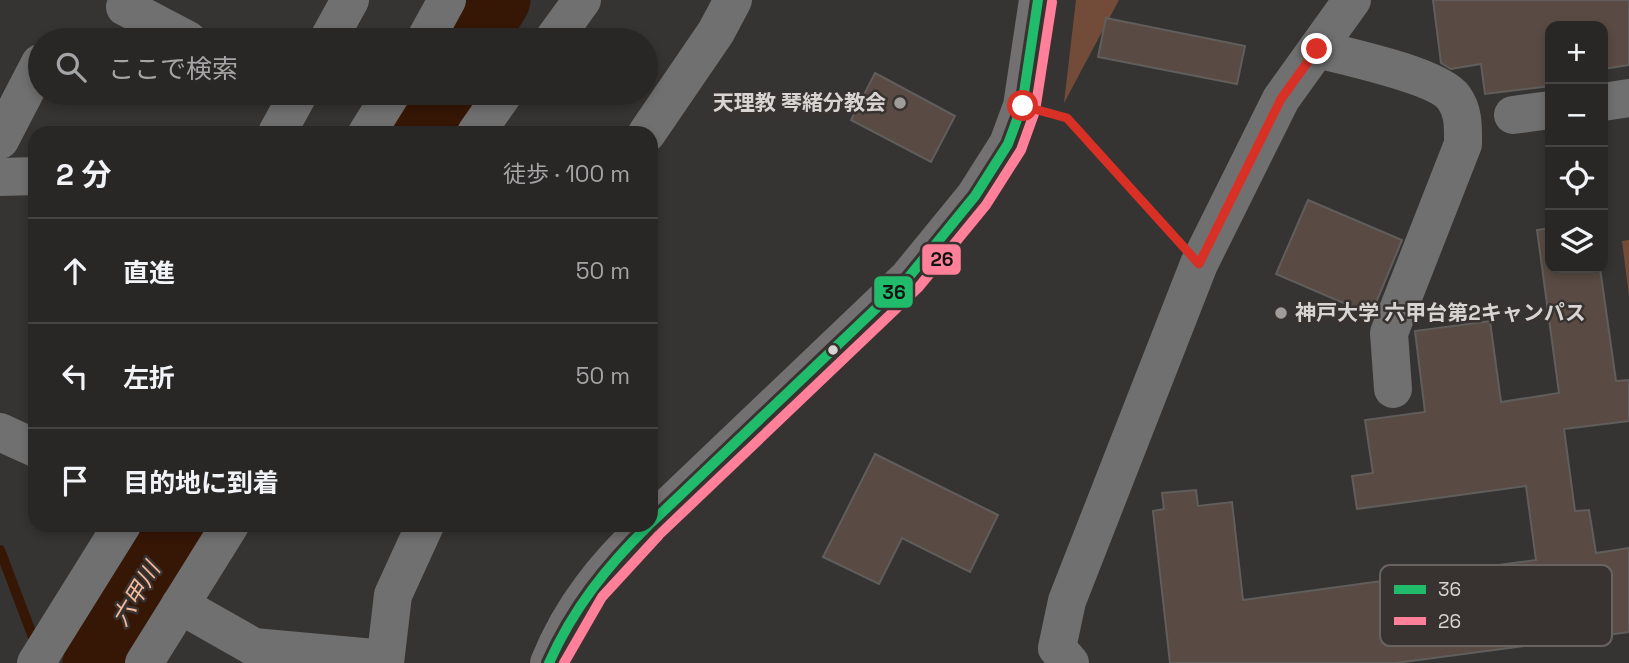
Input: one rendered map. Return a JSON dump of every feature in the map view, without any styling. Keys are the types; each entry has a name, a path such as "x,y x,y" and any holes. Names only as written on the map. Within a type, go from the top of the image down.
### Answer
{"main road":[{"path":"658,516 908,278 975,196 1007,144 1023,106 1038,0"},
{"path":"549,663 564,630 594,583 642,532"}],"street":[{"path":"335,28 350,0"},
{"path":"432,28 447,0"},
{"path":"562,28 582,0"},
{"path":"653,126 716,32 733,0"},
{"path":"1070,663 1057,648 1067,601 1199,264 1281,99 1353,0"},
{"path":"125,8 164,28"},
{"path":"1317,49 1414,75 1453,95 1463,119 1463,144 1389,333 1393,389"},
{"path":"0,140 28,86"},
{"path":"1608,101 1629,98"},
{"path":"280,126 289,105"},
{"path":"371,126 384,105"},
{"path":"481,126 496,105"},
{"path":"1513,115 1545,111"},
{"path":"0,177 28,176"},
{"path":"0,432 28,445"},
{"path":"46,648 118,532"},
{"path":"144,663 226,532"},
{"path":"180,605 254,647 385,661 393,595 422,532"}],"path":[{"path":"1023,106 1067,118 1199,264"}],"shaded area":[{"path":"1076,0 1119,0 1064,103"},
{"path":"1629,240 1629,296 1622,241"}],"building":[{"path":"1433,0 1629,0 1629,65 1608,68 1608,21 1545,21 1545,87 1485,94 1481,64 1451,69 1441,63"},
{"path":"1106,18 1245,46 1237,84 1098,57"},
{"path":"875,73 955,116 931,162 851,120"},
{"path":"1308,200 1402,240 1371,315 1276,274"},
{"path":"1545,229 1545,273 1601,273 1616,381 1629,380 1629,421 1564,429 1575,511 1589,510 1596,553 1629,548 1629,632 1612,634 1612,565 1499,565 1536,560 1526,486 1357,509 1352,476 1373,473 1365,420 1425,412 1415,331 1490,321 1501,402 1559,393 1537,230"},
{"path":"875,454 998,515 970,572 902,538 879,584 823,557"},
{"path":"1196,490 1198,506 1232,502 1243,600 1380,581 1380,646 1524,646 1396,663 1170,663 1153,511 1164,509 1162,493"}],"waterway":[{"name":"六甲川","path":"482,28 499,0"},
{"name":"六甲川","path":"422,126 436,105"},
{"name":"六甲川","path":"94,663 174,532"},
{"path":"0,550 36,645"}],"transit line":[{"name":"36","path":"658,516 908,278 975,196 1008,144 1022,106 1038,0"},
{"name":"26","path":"661,533 918,288 986,205 1021,150 1035,111 1052,2"},
{"name":"36","path":"549,663 569,624 592,589 642,532"},
{"name":"26","path":"564,663 602,597 659,535"}],"place":[{"name":"天理教 琴緒分教会","path":"900,103"},
{"name":"神戸大学 六甲台第2キャンパス","path":"1281,313"}],"route":[{"path":"1023,106 1067,118 1199,264 1281,99 1317,49"}]}
